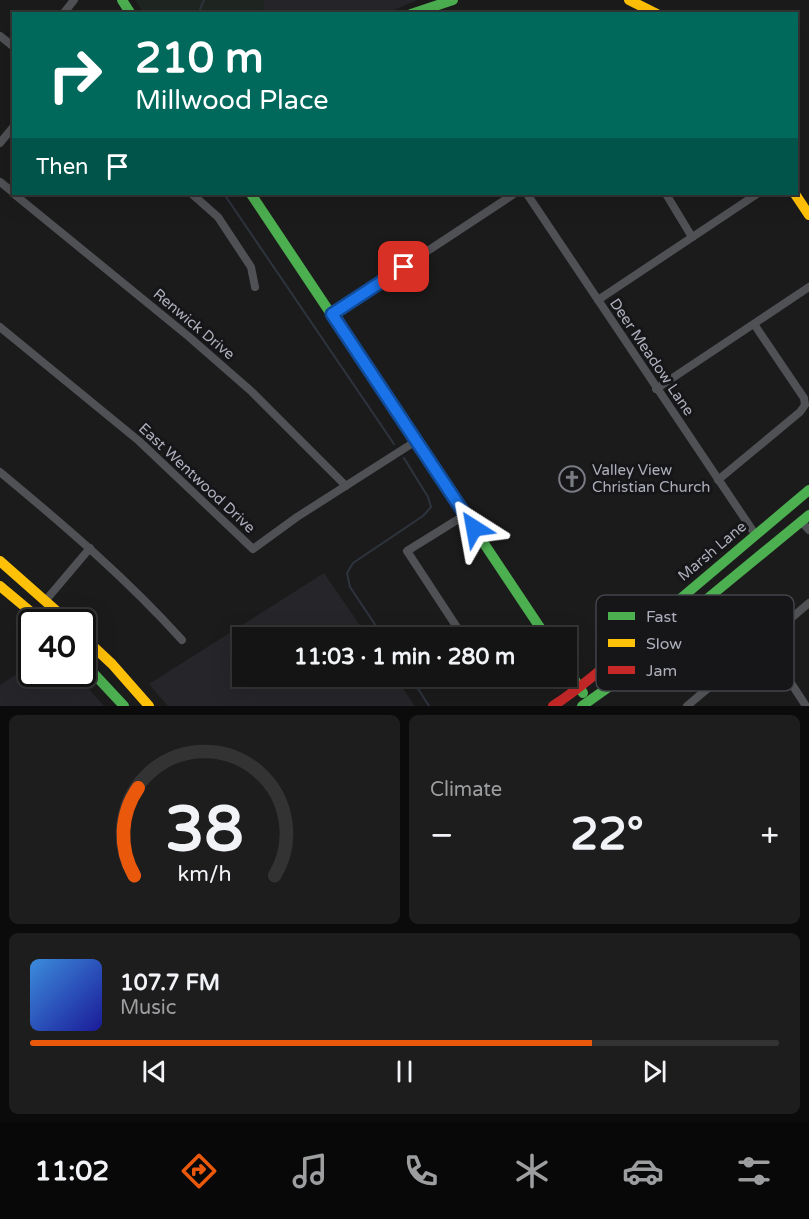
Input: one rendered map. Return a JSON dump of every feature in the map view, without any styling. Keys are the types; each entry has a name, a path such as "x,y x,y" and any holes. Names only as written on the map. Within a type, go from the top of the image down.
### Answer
{"main road":[{"path":"417,12 453,0"},
{"path":"629,0 653,12"},
{"path":"252,195 540,627"},
{"path":"796,195 809,215"},
{"name":"Marsh Lane","path":"683,595 809,490"},
{"path":"713,595 805,518"},
{"path":"755,534 766,550"},
{"path":"0,561 55,609"},
{"path":"0,586 27,609"},
{"path":"96,649 149,706"},
{"name":"Marsh Lane","path":"553,706 596,675"},
{"path":"96,676 124,706"},
{"path":"577,683 586,704 604,691"}],"street":[{"path":"65,12 74,0"},
{"path":"0,143 12,128"},
{"name":"Renwick Drive","path":"0,182 12,191"},
{"name":"Renwick Drive","path":"16,195 179,328 251,391 346,486"},
{"path":"193,195 218,217 251,267 255,287"},
{"path":"332,314 512,195"},
{"name":"Deer Meadow Lane","path":"528,195 755,534"},
{"path":"667,195 692,237"},
{"path":"598,300 755,195"},
{"path":"656,389 809,287"},
{"path":"718,480 800,412 805,405 804,398 754,324"},
{"name":"East Wentwood Drive","path":"0,327 139,441 253,549 416,441"},
{"path":"0,472 90,548 154,609 182,640"},
{"path":"457,627 407,551 465,514"},
{"path":"805,518 809,530"},
{"path":"46,600 90,548"},
{"path":"794,616 809,603"},
{"path":"794,688 806,706"},
{"path":"687,706 705,691"}],"shaded area":[{"path":"135,0 263,0 264,12 143,12"},
{"path":"263,0 417,0 390,12 264,12"},
{"path":"324,573 361,627 239,627"},
{"path":"232,631 232,687 402,687 415,706 168,706 149,684"},
{"path":"18,673 18,687 87,687 104,706 0,706 0,685"}],"waterway":[{"path":"201,12 204,0"},
{"path":"225,195 394,444"},
{"path":"377,627 350,587 347,573 353,563 423,516 431,507 428,497 404,458"},
{"path":"417,687 429,706"}],"traffic: fast":[{"path":"122,0 130,12"},
{"path":"417,12 453,0"},
{"path":"252,195 540,627"},
{"path":"685,595 809,490"},
{"path":"712,595 809,515"},
{"path":"96,676 124,706"},
{"path":"577,684 583,693"},
{"path":"582,706 603,691"}],"traffic: slow":[{"path":"629,0 653,12"},
{"path":"796,195 809,215"},
{"path":"0,561 54,609"},
{"path":"0,586 27,609"},
{"path":"96,649 149,706"}],"traffic: jam":[{"path":"553,706 596,674"}],"place":[{"name":"Valley View Christian Church","path":"572,479"}],"route":[{"path":"404,267 332,314 474,528"}]}
